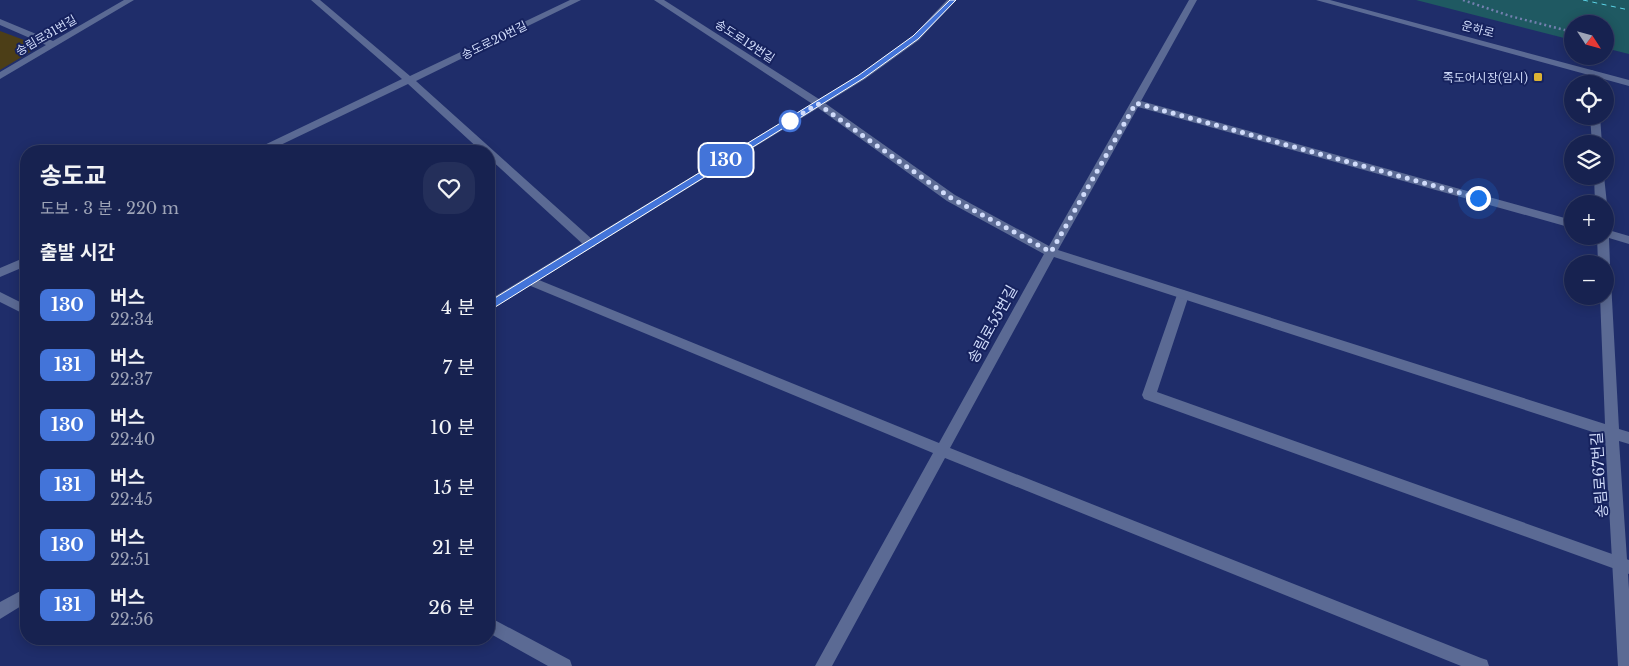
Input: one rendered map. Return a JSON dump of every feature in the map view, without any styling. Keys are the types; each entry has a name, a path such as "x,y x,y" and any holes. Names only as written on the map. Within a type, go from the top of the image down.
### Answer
{"street":[{"name":"송림로31번길","path":"0,76 130,0"},
{"path":"314,0 410,81 480,145"},
{"name":"송도로20번길","path":"273,145 578,0"},
{"name":"송도로12번길","path":"658,0 818,104 951,198 1051,252 1629,438"},
{"path":"495,302 818,104 891,57 922,32 952,0"},
{"name":"송림로55번길","path":"823,666 1051,252 1193,0"},
{"name":"운하로","path":"1320,0 1629,83"},
{"path":"0,22 54,45"},
{"path":"1136,103 1564,222"},
{"path":"495,158 590,244"},
{"path":"1614,237 1629,240"},
{"path":"0,273 20,264"},
{"path":"530,281 942,450 1481,666"},
{"path":"1184,295 1149,395 1625,565"},
{"path":"0,297 20,307"},
{"name":"송림로67번길","path":"1606,305 1612,432 1625,565 1626,666"},
{"path":"0,611 20,598"},
{"path":"495,628 564,666"}],"path":[{"path":"1463,0 1510,16 1564,30"}],"shaded area":[{"path":"1416,0 1629,0 1629,54 1614,50 1614,15 1564,15 1564,38"},
{"path":"0,31 40,46 0,70"}],"ferry route":[{"path":"1583,0 1629,10"}],"bus line":[{"name":"130","path":"495,302 862,77 916,38 952,0"}],"place":[{"name":"죽도어시장(임시)","path":"1538,77"}],"route":[{"path":"790,121 785,124 818,104 951,198 1051,252 1136,103 1478,198"}]}
